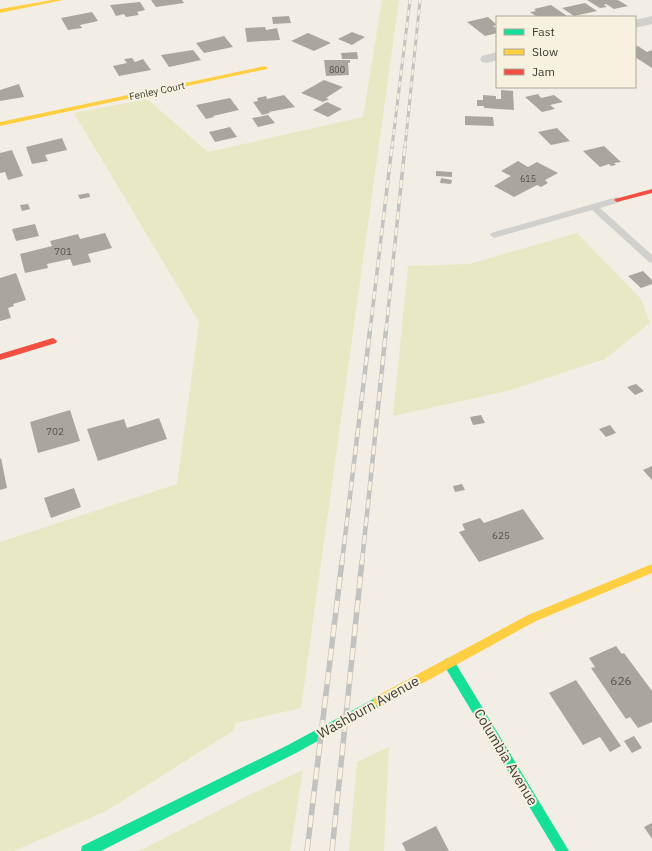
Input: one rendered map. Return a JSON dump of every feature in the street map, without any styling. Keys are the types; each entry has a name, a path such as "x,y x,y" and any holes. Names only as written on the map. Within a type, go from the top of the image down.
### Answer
{"street":[{"path":"0,11 60,0"},
{"path":"636,24 652,20"},
{"name":"Fenley Court","path":"0,124 264,68"},
{"path":"617,200 652,191"},
{"path":"0,357 53,341"},
{"name":"Washburn Avenue","path":"87,851 292,749 532,618 652,568"},
{"name":"Columbia Avenue","path":"449,663 563,851"}],"lane":[{"path":"494,235 617,200"},
{"path":"594,207 652,260"}],"green space":[{"path":"382,0 399,0 301,708 236,723 233,731 106,811 14,851 0,851 0,542 177,484 199,322 74,113 147,99 208,152 363,117"},
{"path":"577,233 641,299 650,323 605,359 507,391 393,416 408,266 469,264"},
{"path":"389,747 384,851 349,851 357,762"},
{"path":"303,770 290,851 139,851 249,795"}],"building":[{"path":"151,0 182,0 184,3 156,7"},
{"path":"587,0 618,0 628,6 614,9 606,4 604,5 607,7 600,8"},
{"path":"140,2 145,10 137,12 139,15 126,17 124,14 116,16 110,5"},
{"path":"585,3 597,11 574,16 562,8"},
{"path":"551,5 567,16 536,16 530,12 536,11 534,9"},
{"path":"92,12 98,21 80,25 82,28 68,30 61,18"},
{"path":"289,16 291,23 273,24 272,17"},
{"path":"488,17 496,24 493,26 496,28 496,33 485,36 467,22"},
{"path":"265,27 266,30 277,28 280,40 247,42 245,28"},
{"path":"352,32 365,37 352,45 338,39"},
{"path":"308,33 331,43 314,51 291,41"},
{"path":"224,36 233,47 204,53 196,43"},
{"path":"638,46 647,52 652,50 652,68 636,58 636,47"},
{"path":"193,50 201,60 169,67 161,55"},
{"path":"357,52 358,59 342,59 341,53"},
{"path":"132,58 135,62 143,59 151,70 119,76 113,66 127,63 124,59"},
{"path":"324,60 350,60 350,63 348,63 349,75 326,76"},
{"path":"324,80 343,87 326,98 329,99 323,102 301,93"},
{"path":"19,84 24,97 0,101 0,90"},
{"path":"501,90 513,91 514,110 484,108 484,106 477,106 477,100 483,100 483,95 496,96 496,99 501,99"},
{"path":"538,94 541,98 554,95 563,102 550,105 555,109 542,112 525,97"},
{"path":"284,95 295,107 269,112 270,113 262,115 253,102 258,101 257,98 266,96 267,99"},
{"path":"230,98 239,110 206,119 196,105"},
{"path":"327,102 342,109 328,117 313,110"},
{"path":"268,115 275,123 258,127 252,118"},
{"path":"465,116 493,117 494,126 465,125"},
{"path":"230,127 237,137 215,142 209,132"},
{"path":"557,128 570,141 551,145 538,132"},
{"path":"62,138 67,150 45,155 48,161 32,164 26,147"},
{"path":"604,146 621,162 614,163 616,165 611,166 609,164 600,167 583,151"},
{"path":"12,150 23,176 8,180 5,172 0,173 0,153"},
{"path":"518,161 528,167 537,162 558,173 545,180 548,183 541,187 537,185 514,197 494,186 511,176 501,171"},
{"path":"436,171 452,172 452,177 436,176"},
{"path":"441,178 452,180 451,184 440,183"},
{"path":"89,193 90,197 80,199 78,195"},
{"path":"28,204 30,209 22,211 20,205"},
{"path":"35,224 39,236 16,241 12,229"},
{"path":"105,233 112,248 88,254 91,262 73,266 70,259 47,264 48,268 25,273 20,254 52,246 50,241 78,234 80,239"},
{"path":"643,271 652,280 652,284 641,288 628,276"},
{"path":"16,273 26,300 13,304 14,306 8,308 11,318 0,321 0,278"},
{"path":"636,384 644,391 635,395 627,387"},
{"path":"70,410 80,441 38,453 30,422"},
{"path":"481,415 485,423 473,425 470,417"},
{"path":"159,418 167,439 98,461 87,429 124,419 127,428"},
{"path":"610,425 616,433 606,437 599,429"},
{"path":"1,458 7,488 0,490 0,459"},
{"path":"652,466 652,480 643,470"},
{"path":"462,484 465,490 455,492 453,486"},
{"path":"74,488 81,507 51,518 44,498"},
{"path":"523,509 544,539 479,562 459,532 465,530 462,524 480,518 484,523"},
{"path":"616,646 622,654 624,653 652,691 652,722 638,728 630,717 626,719 591,668 595,667 589,658"},
{"path":"576,680 621,746 610,752 600,737 583,745 549,693"},
{"path":"634,736 642,748 632,753 624,741"},
{"path":"652,823 652,839 644,827"},
{"path":"436,826 449,851 406,851 402,843"}],"railway":[{"path":"392,147 410,0"},
{"path":"405,147 420,0"},
{"path":"370,331 392,146"},
{"path":"386,331 405,146"},
{"path":"342,562 370,330"},
{"path":"362,562 386,330"},
{"path":"307,851 342,561"},
{"path":"332,851 362,561"}],"traffic: fast":[{"path":"449,663 563,851"},
{"path":"87,851 292,749 379,701"}],"traffic: slow":[{"path":"0,11 60,0"},
{"path":"0,124 265,68"},
{"path":"379,701 532,618 652,568"}],"traffic: jam":[{"path":"617,200 652,191"},
{"path":"0,357 53,341"}]}
